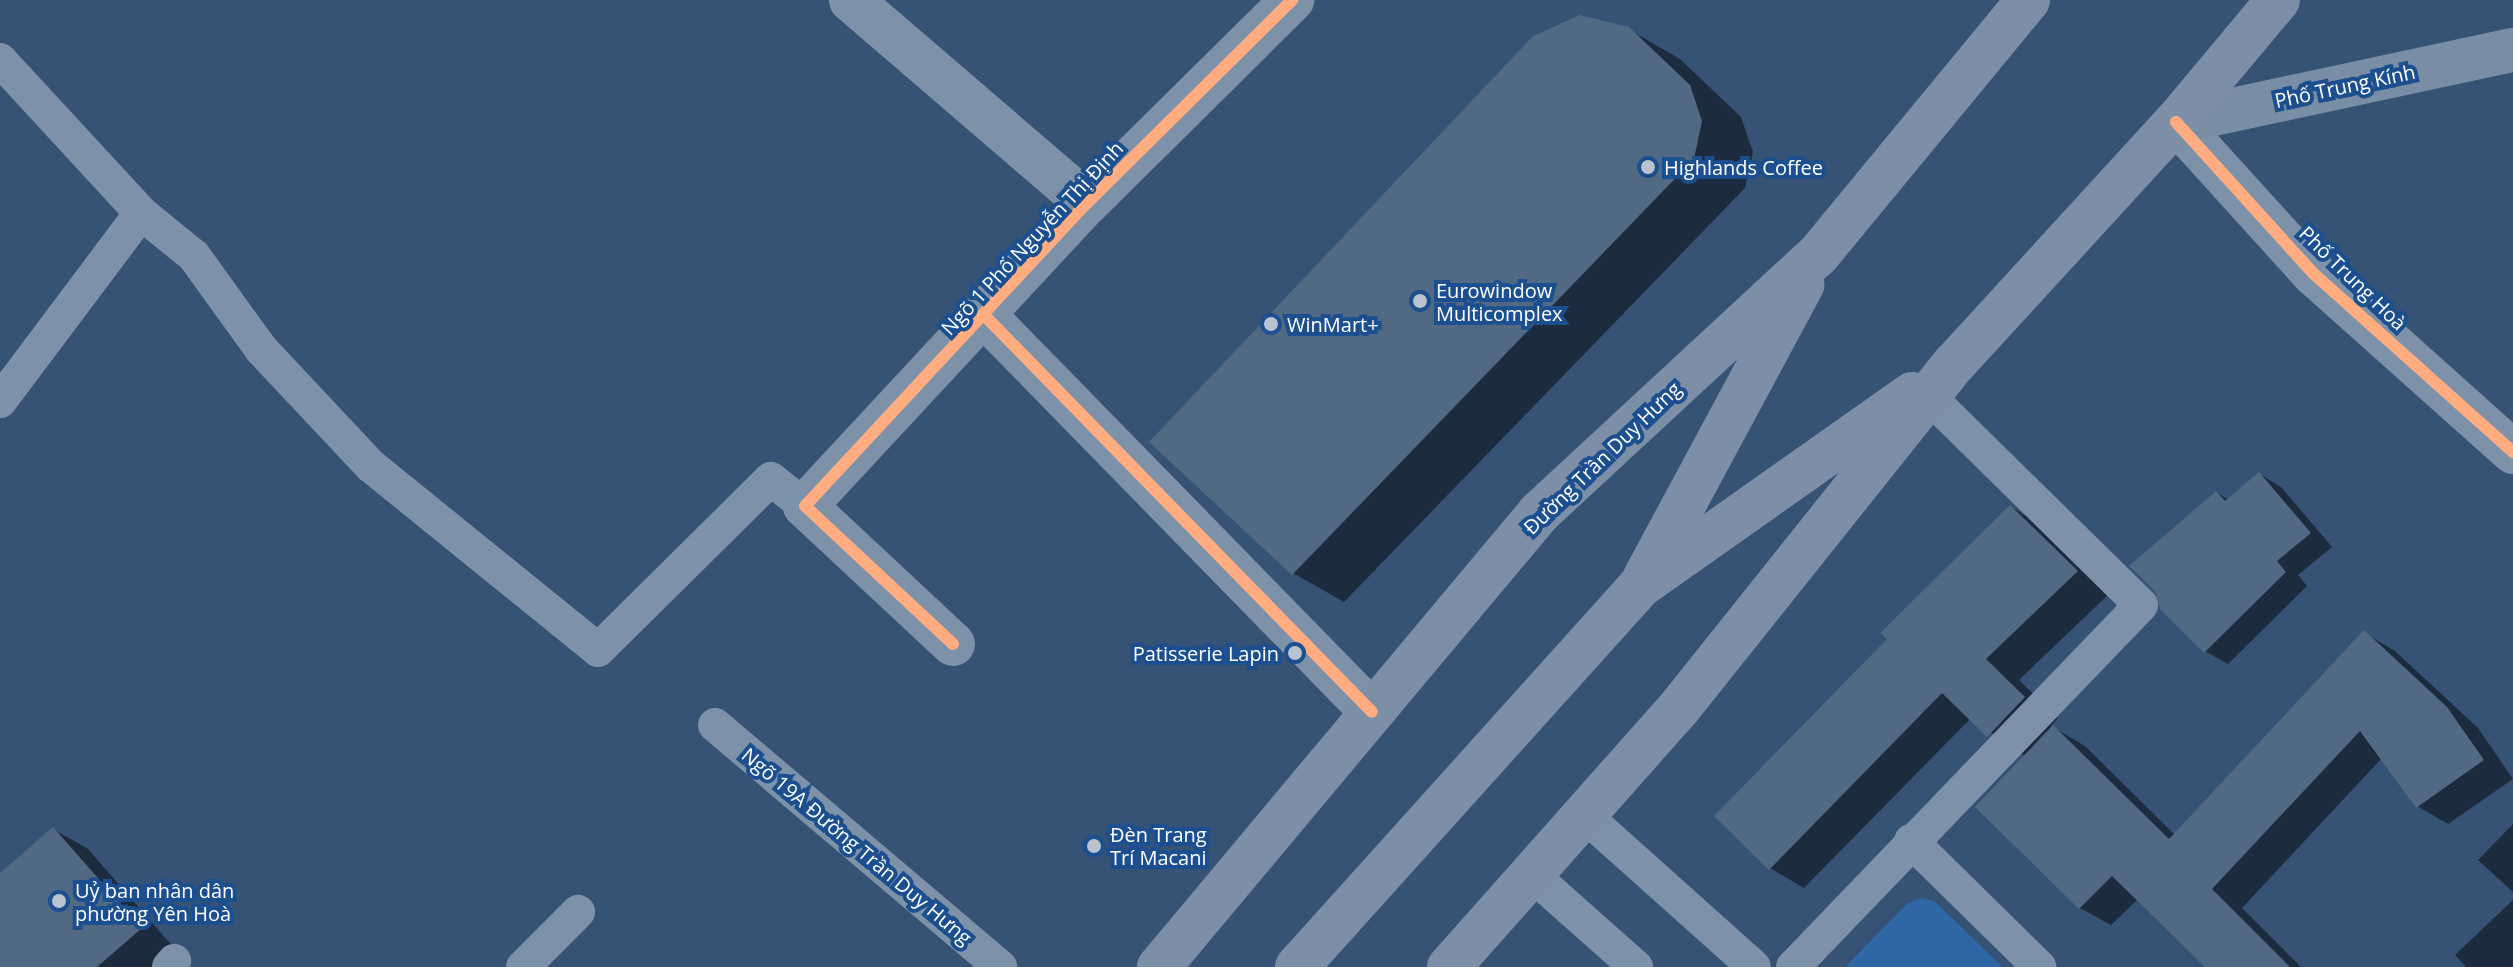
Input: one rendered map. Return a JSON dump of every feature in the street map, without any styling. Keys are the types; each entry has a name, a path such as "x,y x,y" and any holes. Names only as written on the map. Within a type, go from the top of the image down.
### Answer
{"main road":[{"path":"1449,967 1679,708 1941,380 2176,122 2278,0"},
{"name":"Đường Trần Duy Hưng","path":"1159,967 1539,513 1818,255 2017,4"},
{"name":"Phố Trung Kính","path":"2176,122 2513,50"},
{"path":"1640,586 1818,255"},
{"path":"1297,967 1640,586 1941,380"}],"street":[{"path":"851,0 1087,203"},
{"name":"Ngõ 1 Phố Nguyễn Thị Định","path":"805,506 986,317 1087,203 1292,0"},
{"name":"Phố Trung Hoà","path":"2176,122 2314,274 2513,452"},
{"path":"986,317 1372,712"},
{"path":"805,506 953,644"}],"lane":[{"path":"0,60 141,213 194,256 261,349 371,466 598,650 771,479 805,506"},
{"path":"0,401 141,213"},
{"path":"1793,967 2141,605 1941,380"},
{"name":"Ngõ 19A Đường Trần Duy Hưng","path":"715,725 1000,967"},
{"path":"1583,814 1754,967"},
{"path":"1911,841 2039,967"},
{"path":"1530,873 1636,967"},
{"path":"523,967 578,912"}],"shaded area":[{"path":"1920,898 1934,901 2003,967 1845,967 1907,904"}],"building":[{"name":"Eurowindow Multicomplex","path":"1580,15 1629,27 1690,85 1702,121 1694,159 1292,575 1149,442 1533,36"},
{"path":"2259,472 2311,533 2277,561 2286,572 2204,653 2160,609 2155,591 2129,566 2216,491 2225,501"},
{"path":"2010,505 2078,571 1986,659 2025,697 1987,737 1942,693 1769,870 1714,816 1887,639 1880,633"},
{"path":"2364,630 2447,707 2484,760 2416,808 2360,731 2212,889 2290,967 2205,967 2112,876 2079,909 1975,807 2053,725 2169,839"},
{"name":"Uỷ ban nhân dân phường Yên Hoà","path":"53,827 142,928 97,967 0,967 0,873"}],"cycle path":[{"path":"953,644 805,506 1087,203 1292,0"},
{"path":"2176,122 2314,274 2513,452"},
{"path":"986,317 1372,712"}],"place":[{"name":"Highlands Coffee","path":"1648,167"},
{"name":"Eurowindow Multicomplex","path":"1420,301"},
{"name":"WinMart+","path":"1271,324"},
{"name":"Patisserie Lapin","path":"1295,653"},
{"name":"Đèn Trang Trí Macani","path":"1094,846"},
{"name":"Uỷ ban nhân dân phường Yên Hoà","path":"59,901"}]}
